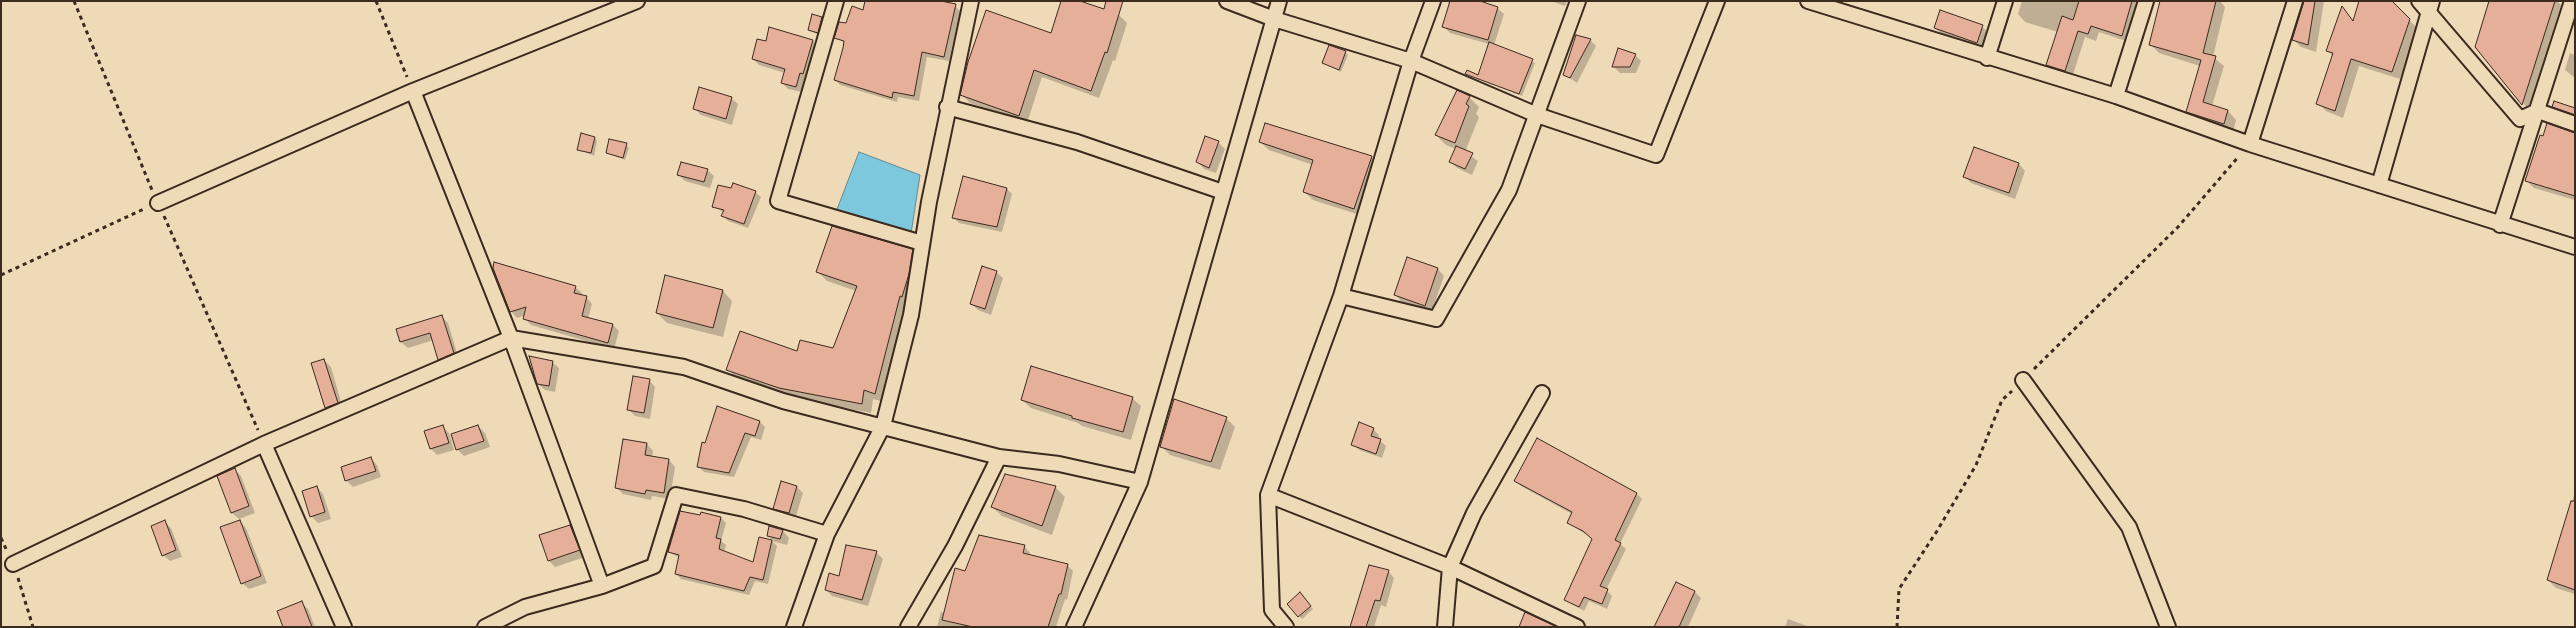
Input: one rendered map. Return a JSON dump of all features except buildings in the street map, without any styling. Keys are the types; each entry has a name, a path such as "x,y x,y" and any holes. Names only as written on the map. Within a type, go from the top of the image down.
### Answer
{"street":[{"path":"158,203 413,91 637,1"},
{"path":"836,1 778,201 922,243"},
{"path":"794,627 827,534 883,426 911,314 947,107 971,1"},
{"path":"1227,1 1274,19 1411,61 1537,115 1656,156 1717,1"},
{"path":"1074,627 1140,482 1280,1"},
{"path":"1286,627 1272,610 1268,495 1341,296 1411,61 1433,1"},
{"path":"1341,296 1436,319 1509,190 1578,1"},
{"path":"1808,1 1826,4 1987,58 2116,96 2250,144 2500,225 2575,247"},
{"path":"1987,58 2005,1"},
{"path":"2116,96 2146,1"},
{"path":"2250,144 2295,1"},
{"path":"2419,1 2431,7 2520,119 2538,111 2575,124"},
{"path":"2500,225 2572,1"},
{"path":"2379,185 2431,7"},
{"path":"413,91 511,338 602,586"},
{"path":"947,107 1077,142 1224,192"},
{"path":"13,564 264,444 511,338 684,367 783,401 999,457 1059,464 1140,482"},
{"path":"2023,380 2128,527 2168,627"},
{"path":"1445,627 1450,567 1474,513 1542,393"},
{"path":"264,444 344,627"},
{"path":"908,627 955,546 999,457"},
{"path":"485,627 525,607 602,586 654,566 676,495 744,509 827,534"},
{"path":"1268,495 1450,567 1576,627"}],"path":[{"path":"74,1 158,203 264,444"},
{"path":"376,1 413,91"},
{"path":"1897,627 1899,590 1938,531 1976,465 2002,400 2178,227 2250,144"},
{"path":"1,275 158,203"},
{"path":"13,564 33,627"}],"water":[{"path":"859,152 920,175 911,234 836,212"}]}
